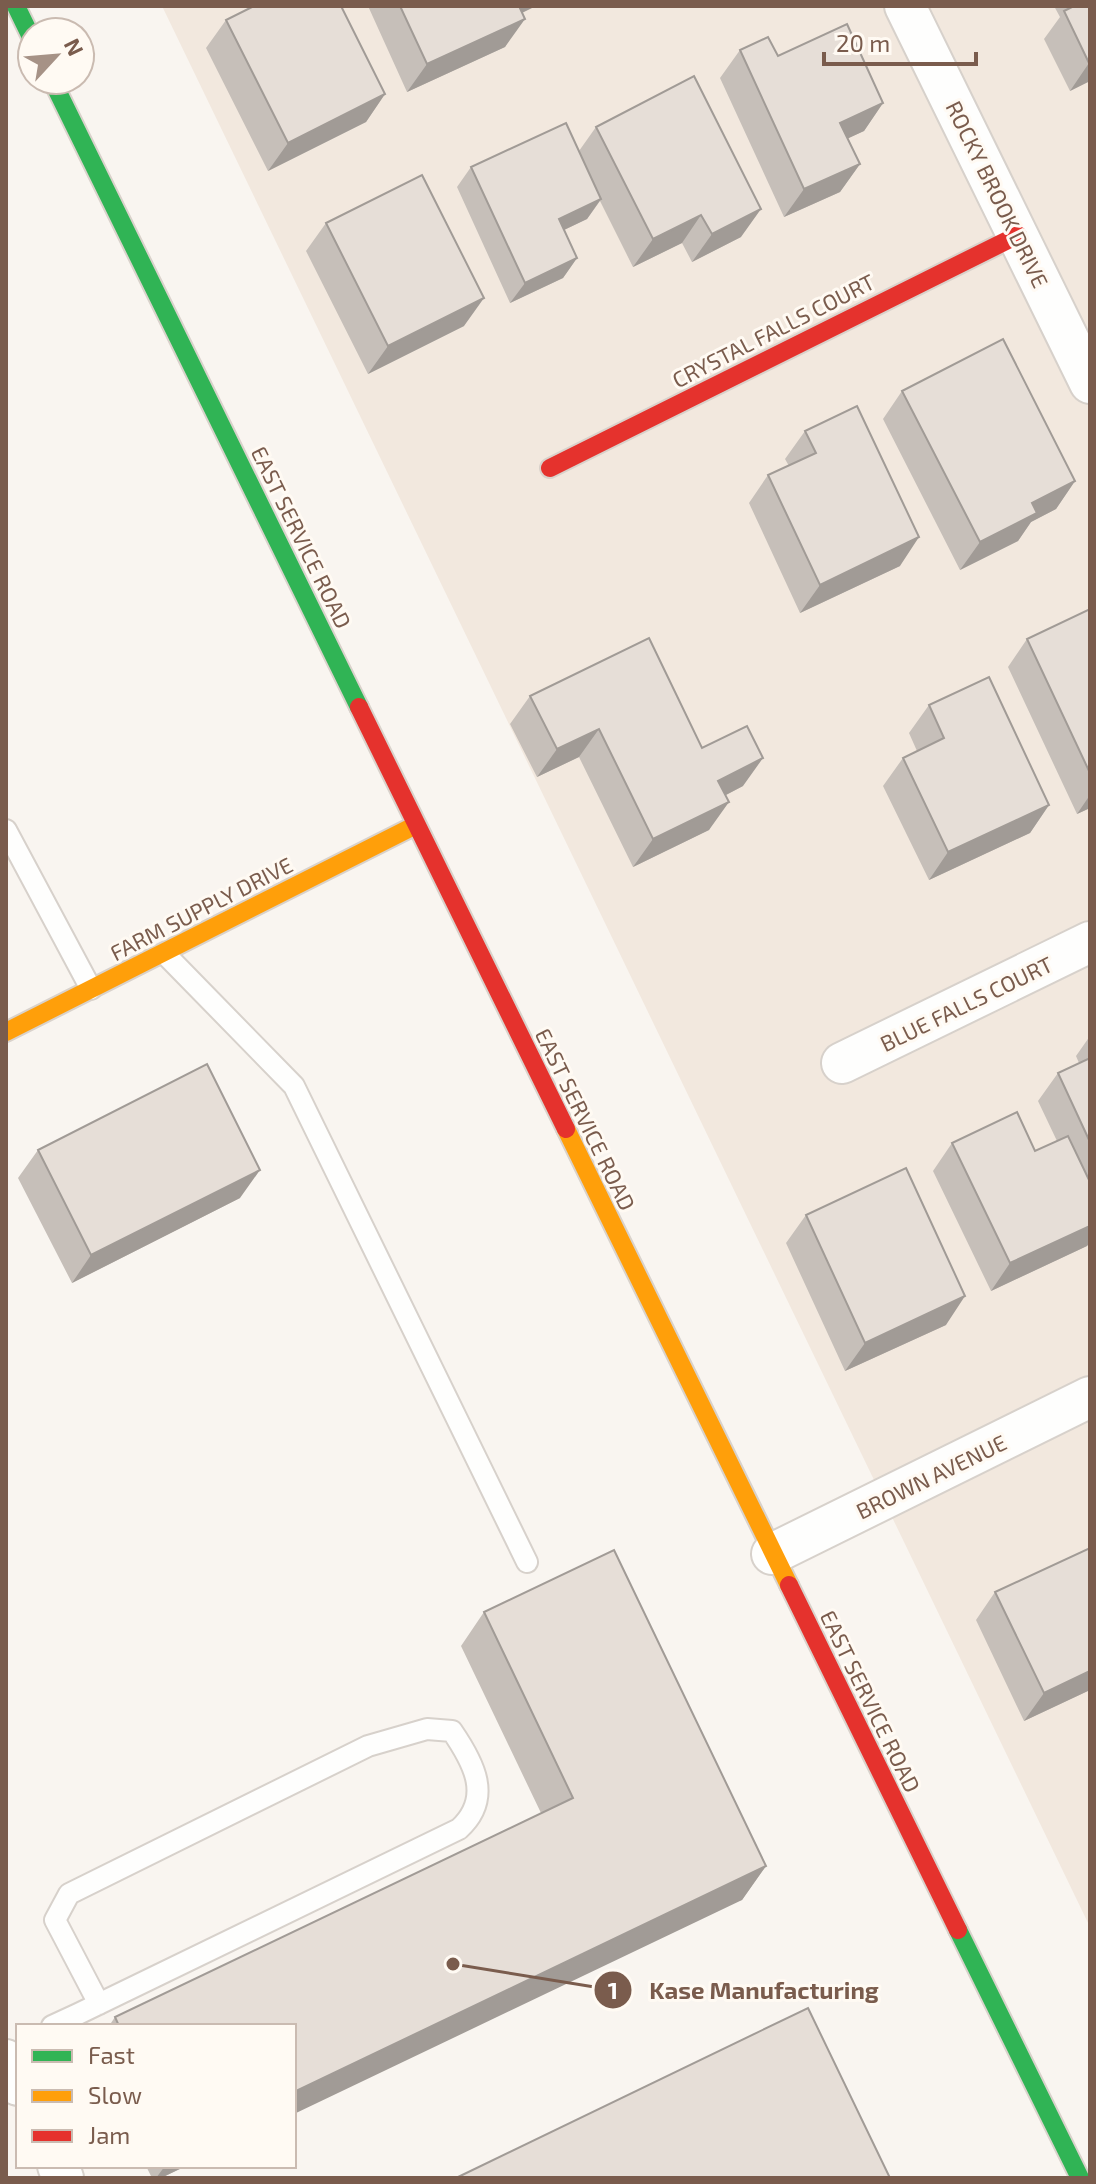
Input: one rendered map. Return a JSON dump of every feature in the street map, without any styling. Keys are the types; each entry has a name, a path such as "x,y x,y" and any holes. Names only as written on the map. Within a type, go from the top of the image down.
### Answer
{"street":[{"name":"ROCKY BROOK DRIVE","path":"905,6 1090,383"},
{"name":"EAST SERVICE ROAD","path":"60,96 1080,2178"},
{"name":"CRYSTAL FALLS COURT","path":"550,468 1018,235"},
{"name":"FARM SUPPLY DRIVE","path":"6,1032 416,825"},
{"name":"BLUE FALLS COURT","path":"842,1063 1090,942"},
{"name":"BROWN AVENUE","path":"772,1554 1090,1397"},
{"path":"6,2060 16,2081"}],"lane":[{"path":"6,830 91,989"},
{"path":"165,954 294,1086 527,1562"},
{"path":"56,2024 99,2004 459,1829 471,1818 479,1796 469,1755 452,1731 427,1729 368,1746 69,1894 55,1920 99,2004"}],"shaded area":[{"path":"162,6 1090,6 1090,1927"}],"building":[{"path":"254,6 341,6 385,94 288,143 226,20"},
{"path":"400,6 519,6 525,19 427,64"},
{"path":"1074,6 1090,6 1089,63 1064,11"},
{"path":"847,24 883,103 840,123 860,164 804,189 740,50 768,37 778,56"},
{"path":"694,76 761,209 712,234 701,215 653,239 596,127"},
{"path":"566,123 601,199 559,219 577,258 525,283 471,167"},
{"path":"422,175 484,298 388,346 326,223"},
{"path":"1003,339 1075,481 1032,503 1037,513 980,542 902,391"},
{"path":"857,406 919,537 820,585 768,475 816,453 805,431"},
{"path":"1090,609 1090,773 1027,639"},
{"path":"649,638 702,748 747,726 763,758 718,781 729,802 653,839 599,729 557,749 530,696"},
{"path":"989,677 1049,805 948,852 903,758 944,738 929,705"},
{"path":"1090,1058 1090,1142 1058,1073"},
{"path":"207,1064 260,1170 91,1255 38,1150"},
{"path":"1017,1112 1035,1151 1068,1136 1090,1182 1090,1226 1010,1263 952,1143"},
{"path":"906,1168 965,1296 865,1343 806,1215"},
{"path":"1090,1548 1090,1671 1044,1693 995,1592"},
{"path":"614,1550 766,1866 296,2091 296,2024 118,2024 115,2017 573,1798 484,1612"},
{"path":"808,2008 890,2178 456,2178"}],"traffic: fast":[{"path":"16,6 21,16"},
{"path":"60,96 359,707"},
{"path":"958,1930 1080,2178"}],"traffic: slow":[{"path":"6,1032 416,825"},
{"path":"566,1129 789,1585"}],"traffic: jam":[{"path":"550,468 1018,235"},
{"path":"359,707 566,1129"},
{"path":"789,1585 958,1930"}],"place":[{"name":"Kase Manufacturing","path":"453,1964"}]}
